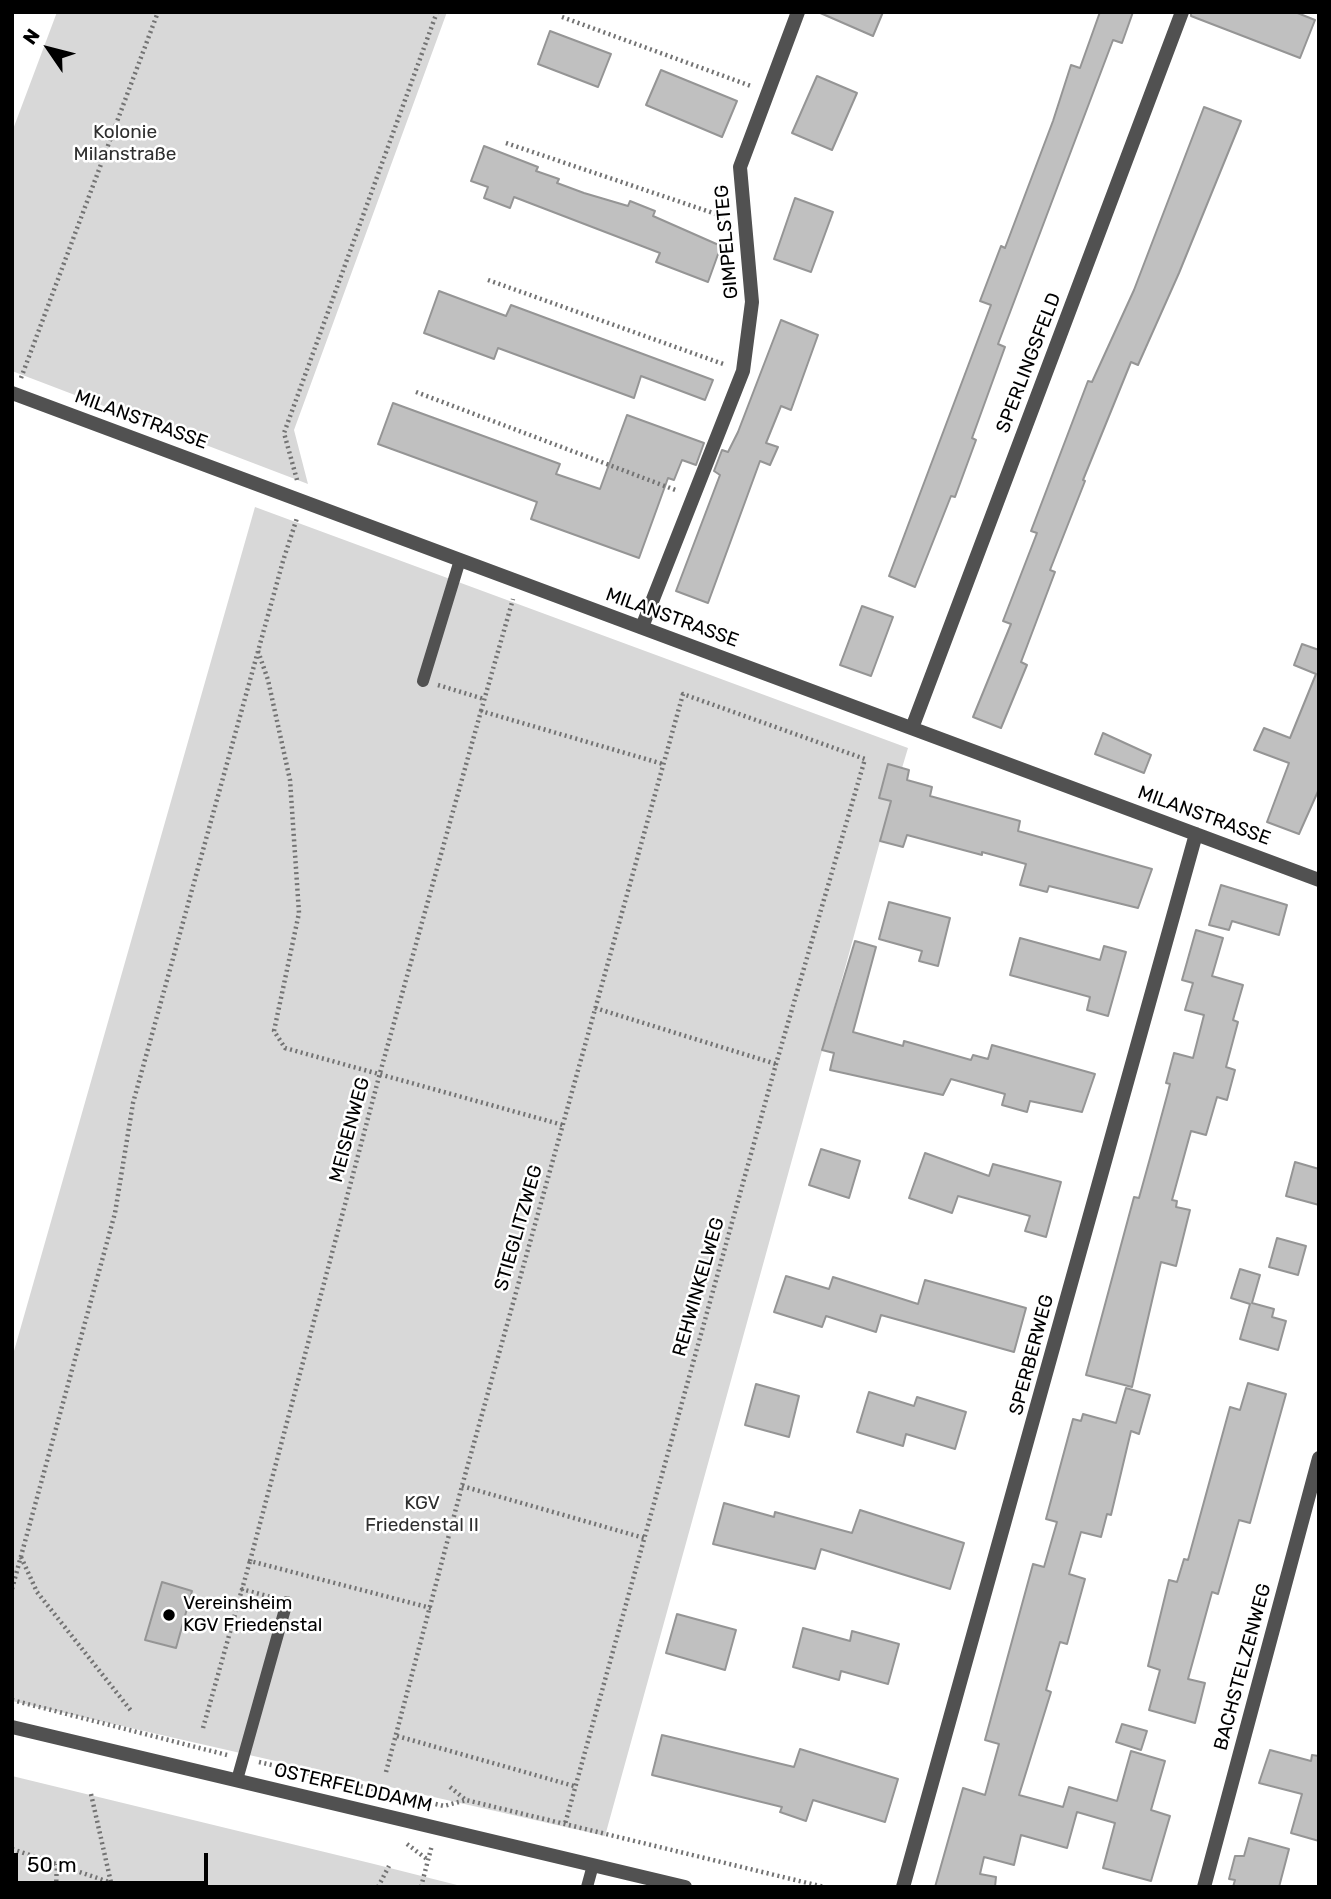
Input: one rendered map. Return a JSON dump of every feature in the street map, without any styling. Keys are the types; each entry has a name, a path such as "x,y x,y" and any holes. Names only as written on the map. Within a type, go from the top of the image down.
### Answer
{"street":[{"name":"GIMPELSTEG","path":"642,628 743,371 752,302 740,167 798,12"},
{"name":"SPERLINGSFELD","path":"912,728 1182,12"},
{"name":"MILANSTRASSE","path":"14,393 1319,880"},
{"name":"SPERBERWEG","path":"903,1887 1196,834"},
{"name":"BACHSTELZENWEG","path":"1204,1887 1319,1458"},
{"name":"OSTERFELDDAMM","path":"12,1727 685,1887"}],"lane":[{"path":"424,681 460,560"},
{"path":"237,1780 287,1602"},
{"path":"587,1887 593,1865"}],"path":[{"path":"14,393 158,12"},
{"path":"12,1589 115,1213 134,1103 258,650 303,501 284,433 437,12"},
{"path":"562,17 768,92"},
{"path":"506,143 746,224"},
{"path":"488,280 743,371"},
{"path":"416,392 692,496"},
{"name":"MEISENWEG","path":"203,1728 380,1073 518,581"},
{"path":"258,650 268,680 290,780 299,913 274,1031 285,1048 563,1125"},
{"path":"424,681 484,699"},
{"name":"STIEGLITZWEG","path":"386,1772 462,1486 684,694 865,759"},
{"path":"481,711 663,764"},
{"name":"REHWINKELWEG","path":"565,1824 776,1064 865,759"},
{"path":"595,1008 776,1064"},
{"path":"462,1486 644,1538"},
{"path":"21,1556 37,1592 132,1712"},
{"path":"250,1561 431,1608"},
{"path":"242,1589 287,1602"},
{"path":"232,1624 249,1629"},
{"path":"397,1736 574,1786"},
{"path":"450,1787 466,1800 824,1887"},
{"path":"91,1794 110,1884"},
{"path":"397,1842 410,1845 428,1860 421,1887"},
{"path":"12,1849 110,1884"},
{"path":"56,1887 57,1864"},
{"path":"378,1887 389,1866"}],"green space":[{"name":"Kolonie Milanstraße","path":"57,12 447,12 294,430 308,484 12,371 12,132"},
{"name":"KGV Friedenstal II","path":"255,507 908,748 605,1836 12,1701 12,1358"},
{"path":"12,1776 374,1864 465,1887 12,1887"}],"building":[{"path":"818,12 883,12 873,36"},
{"path":"1100,12 1133,12 1122,43 1113,40 998,344 1005,347 972,438 976,440 955,497 951,496 915,587 889,576 991,305 980,301 1001,246 1005,248 1071,65 1080,68"},
{"path":"1191,12 1295,12 1315,20 1300,58 1191,16"},
{"path":"550,31 611,54 598,87 538,64"},
{"path":"661,70 737,101 722,137 646,105"},
{"path":"817,76 857,93 832,150 792,133"},
{"path":"1204,107 1241,121 1179,273 1138,365 1131,362 1083,480 1085,481 1050,570 1055,572 1021,662 1027,665 1001,728 973,717 1011,624 1003,621 1037,533 1031,531 1088,381 1092,382 1134,290"},
{"path":"484,146 538,167 536,171 559,179 557,183 628,206 630,201 655,211 653,216 721,246 708,282 656,262 660,253 514,197 510,208 484,198 488,187 471,181"},
{"path":"795,198 833,212 811,272 774,259"},
{"path":"439,291 506,316 511,305 713,380 705,400 641,376 634,398 498,348 494,359 424,333"},
{"path":"781,320 818,335 791,410 781,406 766,443 778,447 770,465 760,461 708,603 676,591 720,475 714,471 722,450 728,452 738,432"},
{"path":"393,403 560,464 556,474 600,489 627,415 704,443 696,465 682,460 674,480 668,478 639,558 531,519 537,502 378,444"},
{"path":"862,606 893,617 871,676 840,665"},
{"path":"1302,644 1319,650 1319,789 1299,834 1267,822 1289,763 1254,750 1264,728 1290,738 1316,674 1294,665"},
{"path":"1103,733 1151,755 1144,773 1095,754"},
{"path":"888,764 909,770 907,780 932,787 930,796 1020,821 1018,831 1152,869 1138,908 1049,886 1047,892 1020,885 1026,864 982,852 982,855 907,835 903,847 880,841 891,801 879,798"},
{"path":"1221,885 1287,905 1279,935 1232,921 1229,930 1209,925"},
{"path":"889,902 950,918 938,966 919,961 922,951 879,939"},
{"path":"1196,930 1223,938 1212,976 1243,985 1233,1020 1238,1022 1226,1067 1235,1070 1227,1100 1217,1097 1206,1135 1191,1131 1172,1200 1177,1201 1176,1207 1190,1210 1176,1266 1161,1262 1132,1387 1086,1375 1134,1197 1139,1198 1152,1151 1170,1084 1166,1083 1174,1053 1193,1058 1204,1015 1185,1010 1193,983 1182,980"},
{"path":"1020,938 1100,960 1104,946 1126,952 1108,1016 1087,1010 1090,997 1010,975"},
{"path":"855,941 876,947 853,1032 903,1046 904,1041 971,1060 973,1055 988,1059 992,1045 1095,1074 1082,1112 1030,1101 1027,1112 1002,1105 1005,1094 951,1079 943,1095 830,1070 834,1053 822,1050"},
{"path":"821,1149 860,1161 849,1198 809,1185"},
{"path":"925,1153 989,1176 993,1164 1061,1182 1046,1237 1025,1231 1030,1216 958,1196 952,1213 909,1198"},
{"path":"1295,1162 1319,1169 1319,1205 1286,1196"},
{"path":"1277,1238 1306,1246 1298,1275 1269,1267"},
{"path":"1240,1269 1260,1275 1252,1303 1274,1309 1272,1317 1286,1321 1278,1350 1240,1339 1250,1304 1231,1298"},
{"path":"786,1276 829,1289 833,1277 918,1304 925,1280 1026,1308 1014,1352 881,1315 876,1332 826,1316 822,1327 774,1312"},
{"path":"1248,1383 1286,1394 1250,1523 1239,1520 1218,1594 1212,1592 1188,1679 1205,1683 1195,1723 1149,1710 1160,1670 1148,1666 1169,1580 1177,1582 1184,1559 1188,1560 1230,1407 1240,1410"},
{"path":"756,1384 799,1396 789,1437 745,1425"},
{"path":"1126,1388 1150,1395 1139,1434 1131,1431 1111,1515 1107,1514 1101,1537 1081,1532 1069,1574 1085,1579 1067,1644 1060,1642 1046,1690 1051,1692 1019,1795 1063,1807 1069,1787 1117,1801 1131,1751 1165,1761 1151,1810 1170,1816 1151,1881 1103,1868 1115,1823 1077,1812 1067,1848 1021,1835 1014,1865 984,1857 980,1874 996,1877 995,1887 935,1887 963,1788 985,1795 999,1744 985,1740 1033,1564 1044,1567 1057,1522 1046,1519 1073,1419 1081,1421 1083,1414 1116,1423"},
{"path":"869,1392 914,1406 917,1397 966,1412 955,1449 906,1434 903,1446 857,1432"},
{"path":"724,1503 774,1517 775,1512 852,1533 860,1510 964,1543 950,1589 821,1549 815,1569 713,1544"},
{"name":"Vereinsheim KGV Friedenstal","path":"162,1582 192,1591 176,1648 145,1640"},
{"path":"677,1614 736,1630 725,1670 666,1653"},
{"path":"803,1628 850,1641 852,1631 899,1644 888,1684 841,1671 839,1680 793,1667"},
{"path":"1122,1724 1147,1731 1141,1750 1116,1742"},
{"path":"662,1735 794,1767 800,1749 898,1779 885,1822 813,1800 806,1821 780,1812 782,1807 652,1775"},
{"path":"1270,1750 1311,1761 1312,1755 1319,1756 1319,1841 1291,1833 1302,1794 1259,1783"},
{"path":"1249,1838 1289,1849 1279,1887 1233,1887 1235,1880 1229,1879 1235,1856 1244,1856"}],"place":[{"name":"Vereinsheim KGV Friedenstal","path":"169,1615"}]}
